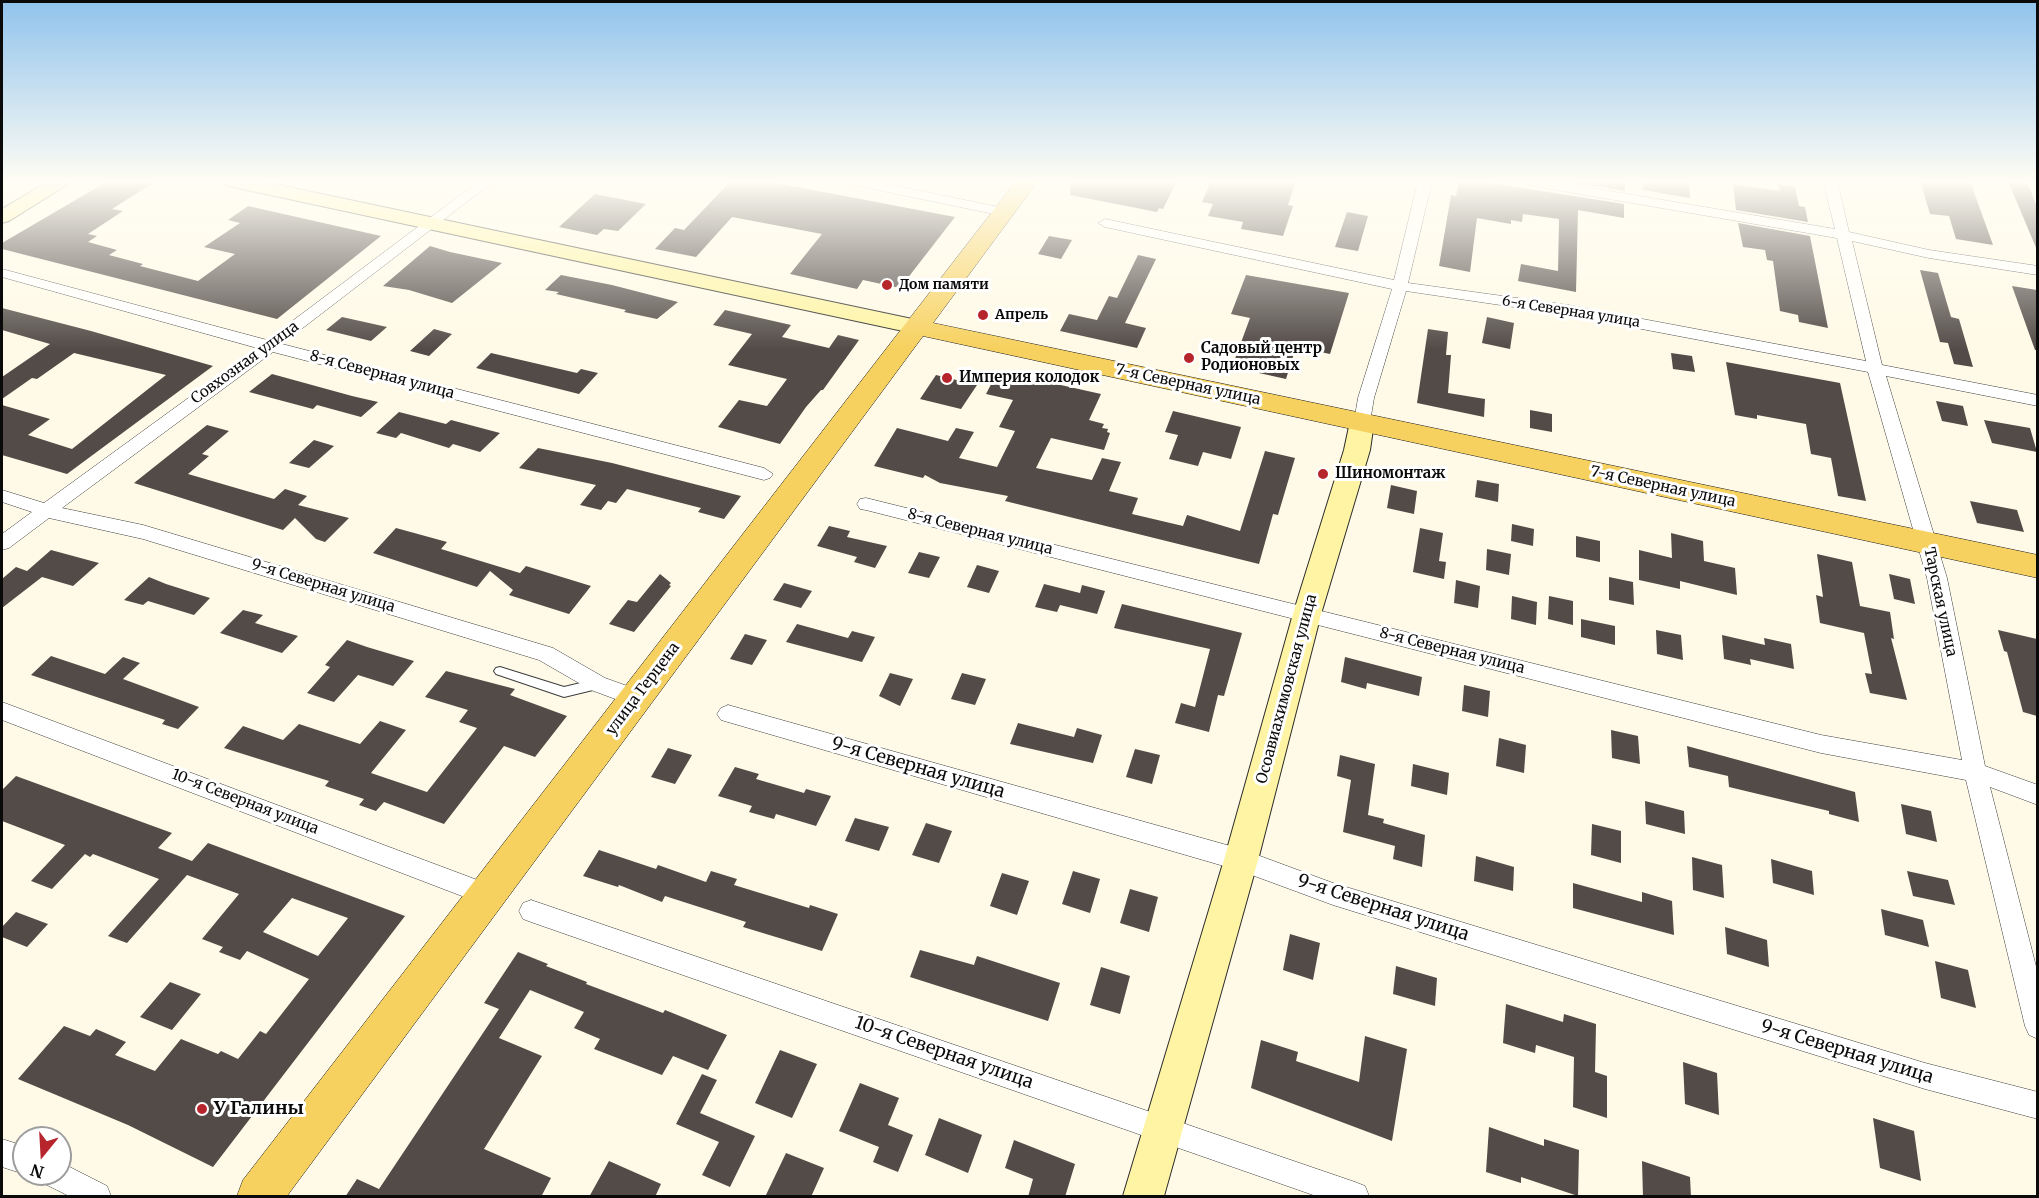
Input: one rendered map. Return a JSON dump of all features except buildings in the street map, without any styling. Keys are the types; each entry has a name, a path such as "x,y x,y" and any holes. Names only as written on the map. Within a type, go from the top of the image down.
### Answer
{"main road":[{"name":"7-я Северная улица","path":"495,237 2037,567"},
{"name":"улица Герцена","path":"259,1197 985,237"},
{"name":"Осоавиахимовская улица","path":"1143,1197 1241,860 1307,614 1357,450 1362,422"}],"street":[{"name":"Совхозная улица","path":"2,543 270,346 412,237"},
{"name":"6-я Северная улица","path":"1170,237 1400,286 1568,310 1875,367 2037,401"},
{"name":"Осоавиахимовская улица","path":"1362,422 1366,398 1400,286 1412,237"},
{"name":"Тарская улица","path":"1845,237 1875,367 1937,578 1975,772 2037,1026"},
{"path":"1853,237 1929,254 2037,271"},
{"name":"8-я Северная улица","path":"2,273 270,346 764,474"},
{"name":"9-я Северная улица","path":"2,496 90,522 143,532 546,654 598,684 637,698"},
{"name":"8-я Северная улица","path":"866,504 1821,744 1975,772 2037,795"},
{"name":"10-я Северная улица","path":"2,711 488,895"},
{"name":"9-я Северная улица","path":"728,714 1241,860 1356,901 1925,1076 2037,1106"},
{"name":"10-я Северная улица","path":"531,911 1162,1128 1355,1197"},
{"path":"72,1183 97,1197"}],"lane":[{"path":"501,671 564,692 598,684"}],"place":[{"name":"Дом памяти","path":"887,285"},
{"name":"Апрель","path":"983,315"},
{"name":"Садовый центр Родионовых","path":"1189,358"},
{"name":"Империя колодок","path":"947,378"},
{"name":"Шиномонтаж","path":"1323,474"},
{"name":"У Галины","path":"202,1109"}]}
